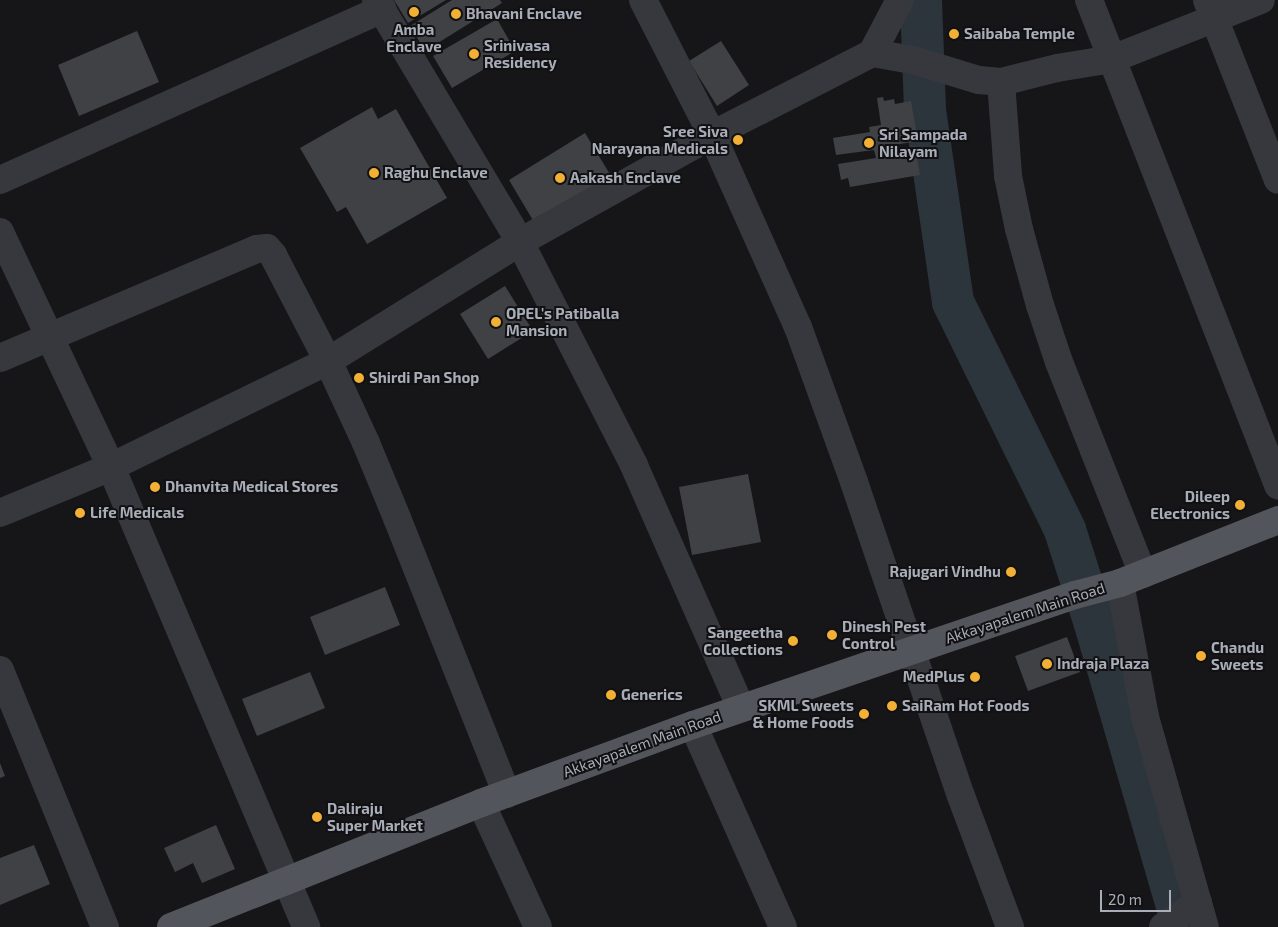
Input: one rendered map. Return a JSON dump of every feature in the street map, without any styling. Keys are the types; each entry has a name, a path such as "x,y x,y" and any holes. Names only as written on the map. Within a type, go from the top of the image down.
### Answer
{"main road":[{"name":"Akkayapalem Main Road","path":"171,927 481,803 693,725 1075,595 1123,581 1278,520"}],"street":[{"path":"643,0 712,135 798,327 854,482 910,652 1010,927"},
{"path":"0,513 111,467 328,361 520,242 712,135 872,53 900,0"},
{"path":"1090,0 1278,485"},
{"path":"872,53 913,60 953,74 1001,82 1057,68 1112,59 1210,10 1261,0"},
{"path":"0,180 379,4 520,242 634,465 741,708"},
{"path":"1210,10 1278,180"},
{"path":"1001,82 1008,176 1019,229 1123,581 1145,717 1163,785 1184,918"},
{"path":"0,232 111,467 306,927"},
{"path":"0,358 257,249 267,248 273,255 328,361 387,493 507,794"},
{"path":"0,670 105,927"},
{"path":"693,725 783,927"},
{"path":"481,803 538,927"}],"building":[{"name":"Amba Enclave","path":"394,0 446,0 408,23"},
{"name":"Bhavani Enclave","path":"452,0 500,0 502,3 425,51 410,26"},
{"name":"Srinivasa Residency","path":"497,19 515,51 452,88 433,56"},
{"path":"137,31 159,82 79,116 58,65"},
{"path":"721,41 749,85 717,106 689,61"},
{"name":"Sri Sampada Nilayam","path":"883,97 884,101 894,99 895,104 911,101 918,141 883,147 884,151 915,146 920,175 850,187 848,178 841,180 838,164 876,158 874,150 836,155 833,138 870,132 869,127 881,125 877,98"},
{"name":"Raghu Enclave","path":"372,107 378,119 396,109 447,198 367,244 346,207 337,212 300,148"},
{"name":"Aakash Enclave","path":"585,133 611,176 534,222 509,180"},
{"name":"OPEL's Patiballa Mansion","path":"505,286 533,331 488,359 460,314"},
{"path":"748,474 761,542 692,555 679,487"},
{"path":"385,587 400,625 325,655 310,617"},
{"name":"Indraja Plaza","path":"1067,637 1080,672 1028,691 1015,656"},
{"path":"310,672 325,708 257,736 242,699"},
{"path":"0,763 5,776 0,778"},
{"path":"216,825 235,869 202,883 193,863 175,872 164,848"},
{"path":"34,845 50,884 0,905 0,858"}],"waterway":[{"path":"921,0 925,110 953,302 1065,530 1095,624 1183,927"}],"place":[{"name":"Amba Enclave","path":"414,12"},
{"name":"Bhavani Enclave","path":"456,14"},
{"name":"Saibaba Temple","path":"954,34"},
{"name":"Srinivasa Residency","path":"474,54"},
{"name":"Sree Siva Narayana Medicals","path":"738,140"},
{"name":"Sri Sampada Nilayam","path":"869,143"},
{"name":"Raghu Enclave","path":"374,173"},
{"name":"Aakash Enclave","path":"560,178"},
{"name":"OPEL's Patiballa Mansion","path":"496,322"},
{"name":"Shirdi Pan Shop","path":"359,378"},
{"name":"Dhanvita Medical Stores","path":"155,487"},
{"name":"Dileep Electronics","path":"1240,505"},
{"name":"Life Medicals","path":"80,513"},
{"name":"Rajugari Vindhu","path":"1011,572"},
{"name":"Dinesh Pest Control","path":"832,635"},
{"name":"Sangeetha Collections","path":"793,641"},
{"name":"Chandu Sweets","path":"1201,656"},
{"name":"Indraja Plaza","path":"1047,664"},
{"name":"MedPlus","path":"975,677"},
{"name":"Generics","path":"611,695"},
{"name":"SaiRam Hot Foods","path":"892,706"},
{"name":"SKML Sweets & Home Foods","path":"864,714"},
{"name":"Daliraju Super Market","path":"317,817"}]}
